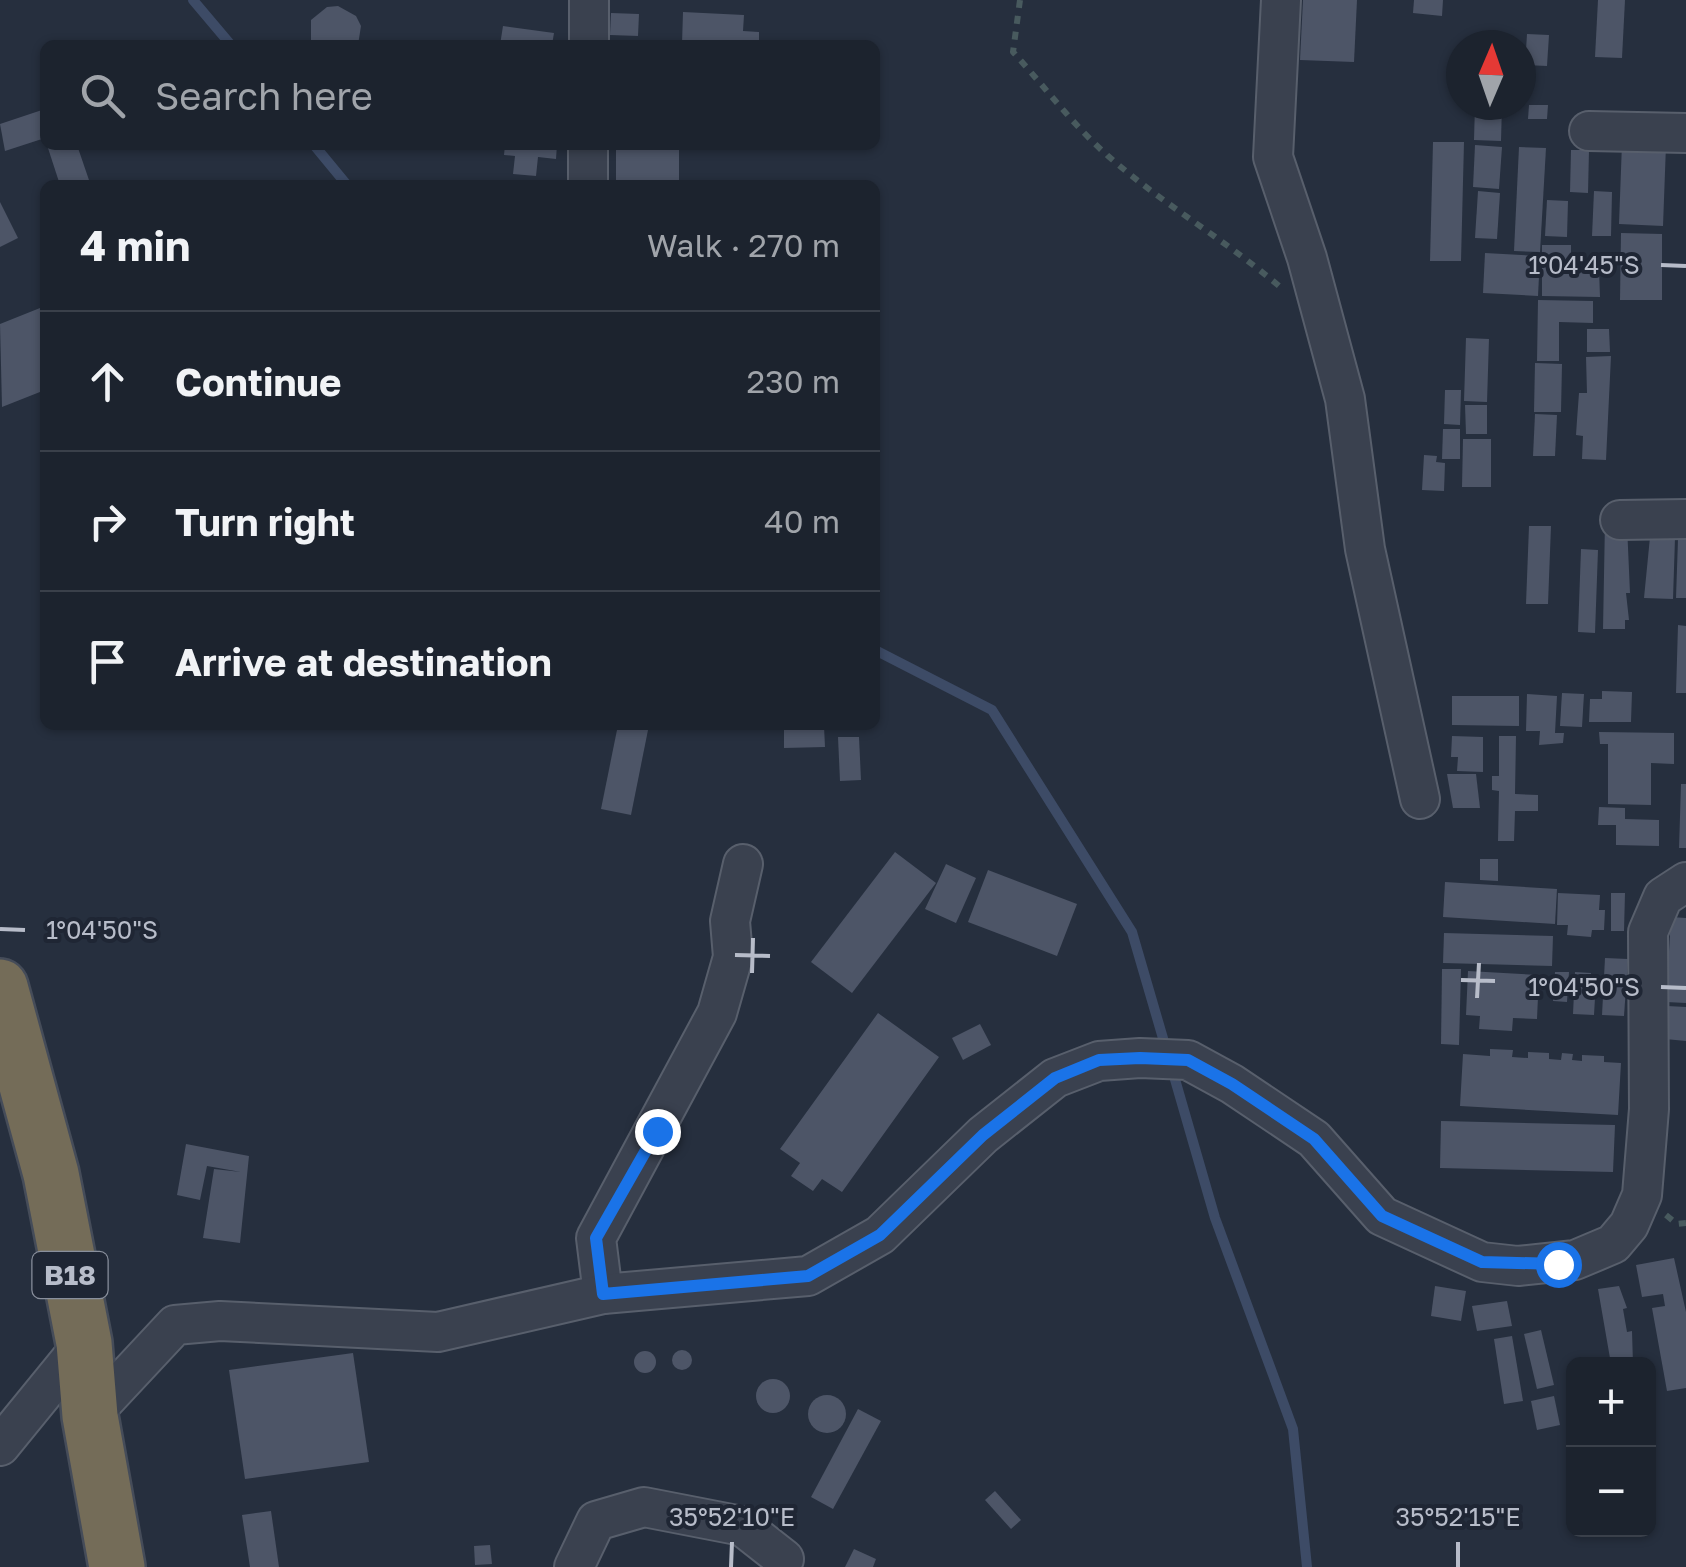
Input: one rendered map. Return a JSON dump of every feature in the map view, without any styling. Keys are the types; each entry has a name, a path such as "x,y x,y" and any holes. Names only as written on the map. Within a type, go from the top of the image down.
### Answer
{"highway":[{"name":"B18","path":"0,987 51,1174 84,1342 90,1416 118,1567"}],"street":[{"path":"589,0 589,40"},
{"path":"1281,0 1273,157 1308,258 1345,399 1365,548 1420,799"},
{"path":"1589,131 1686,133"},
{"path":"588,150 588,180"},
{"path":"1620,520 1686,519"},
{"path":"603,1294 596,1238 717,1014 733,957 730,921 743,864"},
{"path":"90,1416 175,1325 220,1322 438,1332 603,1294 808,1276 880,1235 983,1135 1055,1078 1099,1060 1188,1060 1232,1084 1314,1139 1382,1216 1482,1262 1518,1266 1575,1260 1613,1244 1629,1225 1642,1195 1649,1109 1648,932 1663,897 1686,882"},
{"path":"0,1446 84,1342"},
{"path":"574,1567 596,1520 644,1507 742,1526 784,1560"}],"path":[{"path":"1020,0 1013,52 1104,153 1164,202 1234,247 1323,324"}],"building":[{"path":"1303,0 1357,0 1354,62 1300,60"},
{"path":"1414,0 1443,0 1442,16 1413,13"},
{"path":"1598,0 1625,0 1622,58 1595,57"},
{"path":"338,6 356,16 361,26 359,40 311,40 311,20 327,7"},
{"path":"683,12 744,15 743,31 759,32 759,40 682,40"},
{"path":"611,13 639,14 638,36 610,35"},
{"path":"503,26 554,33 553,40 501,40"},
{"path":"1536,34 1549,35 1547,66 1536,66"},
{"path":"1536,105 1548,105 1547,119 1536,119"},
{"path":"40,111 40,140 5,151 0,124"},
{"path":"1475,120 1502,120 1501,141 1474,140"},
{"path":"1433,142 1464,142 1461,261 1430,261"},
{"path":"1622,143 1666,145 1663,226 1619,224"},
{"path":"1475,145 1502,147 1499,189 1473,187"},
{"path":"1519,147 1546,148 1540,252 1514,251"},
{"path":"49,150 79,150 89,180 58,180"},
{"path":"504,150 557,150 556,159 538,157 536,176 513,174 515,156 504,155"},
{"path":"616,150 679,150 679,180 616,180"},
{"path":"1571,150 1589,150 1588,193 1570,192"},
{"path":"1478,191 1500,193 1497,239 1475,238"},
{"path":"1594,191 1612,192 1611,236 1592,236"},
{"path":"1547,200 1568,201 1567,237 1545,236"},
{"path":"0,202 18,238 0,247"},
{"path":"1621,233 1662,234 1662,300 1620,300"},
{"path":"1542,245 1571,245 1571,269 1599,269 1600,297 1542,296"},
{"path":"1485,253 1540,256 1538,296 1483,293"},
{"path":"1538,300 1593,301 1593,323 1559,322 1559,361 1537,361"},
{"path":"40,308 40,392 2,407 0,324"},
{"path":"1587,329 1609,329 1610,352 1587,352"},
{"path":"1466,338 1489,339 1487,402 1464,401"},
{"path":"1611,356 1606,460 1582,459 1583,436 1576,435 1579,393 1587,393 1586,357"},
{"path":"1535,363 1562,364 1561,412 1534,412"},
{"path":"1445,390 1461,390 1460,425 1444,424"},
{"path":"1465,405 1487,405 1487,434 1466,434"},
{"path":"1535,414 1557,415 1555,456 1533,456"},
{"path":"1443,429 1460,429 1460,459 1442,459"},
{"path":"1463,439 1491,439 1491,487 1462,487"},
{"path":"1424,455 1437,456 1436,462 1445,463 1444,491 1422,490"},
{"path":"1605,521 1627,525 1630,593 1626,593 1629,620 1625,620 1625,629 1603,629"},
{"path":"1529,526 1551,526 1548,604 1526,604"},
{"path":"1650,537 1675,538 1673,599 1644,598"},
{"path":"1678,539 1686,539 1686,598 1676,598"},
{"path":"1581,549 1598,550 1595,633 1578,632"},
{"path":"1678,625 1686,626 1686,693 1676,693"},
{"path":"1602,691 1632,692 1631,722 1589,722 1590,699 1602,699"},
{"path":"1562,693 1584,694 1582,727 1560,726"},
{"path":"1527,694 1557,696 1555,733 1564,733 1563,743 1539,745 1540,731 1526,731"},
{"path":"1452,696 1519,696 1519,726 1452,725"},
{"path":"617,730 648,730 631,815 601,809"},
{"path":"784,730 824,730 825,747 784,748"},
{"path":"1599,732 1674,733 1674,764 1651,763 1651,805 1608,804 1608,744 1600,744"},
{"path":"1452,736 1483,737 1483,772 1457,771 1458,757 1451,757"},
{"path":"1499,736 1516,736 1515,794 1538,795 1538,811 1515,811 1514,841 1498,841 1499,791 1492,790 1492,776 1499,776"},
{"path":"838,737 859,737 861,780 840,781"},
{"path":"1447,774 1476,774 1480,808 1453,808"},
{"path":"1681,784 1686,784 1686,848 1679,848"},
{"path":"1599,807 1625,808 1625,819 1659,820 1659,846 1616,845 1616,825 1598,825"},
{"path":"895,852 936,883 852,993 811,962"},
{"path":"1480,859 1498,859 1498,881 1480,880"},
{"path":"946,864 976,878 956,923 925,909"},
{"path":"988,870 1077,904 1057,956 968,922"},
{"path":"1445,882 1557,889 1555,924 1443,917"},
{"path":"1558,893 1600,895 1599,910 1605,910 1604,930 1592,930 1591,937 1567,935 1568,925 1557,925"},
{"path":"1611,893 1625,893 1624,931 1611,931"},
{"path":"1671,917 1686,918 1686,1003 1666,1002"},
{"path":"1444,933 1553,936 1552,966 1443,963"},
{"path":"1605,958 1628,959 1624,1016 1602,1015"},
{"path":"1442,969 1461,969 1459,1045 1441,1044"},
{"path":"1468,971 1539,975 1537,1019 1513,1018 1512,1031 1479,1029 1480,1016 1466,1015"},
{"path":"1555,972 1569,972 1567,1002 1553,1001"},
{"path":"1575,972 1591,973 1590,981 1596,981 1594,1015 1573,1014"},
{"path":"1667,1006 1686,1007 1686,1041 1665,1039"},
{"path":"878,1013 939,1057 842,1192 822,1179 813,1191 791,1176 800,1163 780,1149"},
{"path":"980,1024 991,1045 963,1060 952,1038"},
{"path":"1490,1049 1513,1050 1512,1057 1528,1058 1528,1052 1549,1053 1549,1059 1561,1060 1562,1053 1573,1054 1572,1060 1582,1061 1582,1055 1604,1056 1604,1062 1621,1063 1618,1115 1460,1106 1463,1054 1490,1056"},
{"path":"1441,1121 1615,1125 1613,1172 1440,1168"},
{"path":"186,1144 249,1156 240,1243 203,1238 214,1169 241,1172 207,1166 200,1200 177,1195"},
{"path":"1674,1258 1686,1312 1686,1388 1667,1391 1652,1308 1665,1306 1663,1294 1642,1297 1636,1265"},
{"path":"1435,1286 1466,1291 1461,1321 1431,1316"},
{"path":"1619,1286 1627,1308 1623,1309 1627,1332 1632,1331 1633,1357 1610,1357 1598,1289"},
{"path":"1507,1301 1512,1326 1477,1331 1472,1306"},
{"path":"1541,1330 1554,1385 1537,1389 1524,1334"},
{"path":"1512,1336 1523,1401 1504,1404 1494,1339"},
{"path":"682,1350 692,1360 682,1370 672,1360"},
{"path":"645,1351 653,1354 653,1370 645,1373 637,1370 634,1362 637,1354"},
{"path":"353,1353 369,1462 245,1479 229,1370"},
{"path":"773,1379 785,1384 790,1396 785,1408 773,1413 761,1408 756,1396 761,1384"},
{"path":"827,1395 840,1401 846,1414 840,1427 827,1433 814,1427 808,1414 814,1401"},
{"path":"1554,1396 1560,1425 1537,1430 1531,1401"},
{"path":"858,1409 881,1421 833,1509 811,1497"},
{"path":"995,1491 1021,1520 1011,1529 985,1500"},
{"path":"271,1511 279,1567 250,1567 242,1515"},
{"path":"490,1545 492,1564 475,1565 474,1546"},
{"path":"854,1549 876,1559 873,1567 845,1567"}],"waterway":[{"path":"193,0 227,40"},
{"path":"318,150 343,180"},
{"path":"880,653 992,710 1132,932 1167,1052"},
{"path":"1172,1069 1215,1218 1293,1429 1307,1567"}],"route":[{"path":"657,1131 596,1238 603,1294 752,1284 808,1276 880,1235 983,1135 1055,1078 1099,1060 1140,1058 1188,1060 1232,1084 1314,1139 1382,1216 1482,1262 1518,1266 1558,1264"}]}
